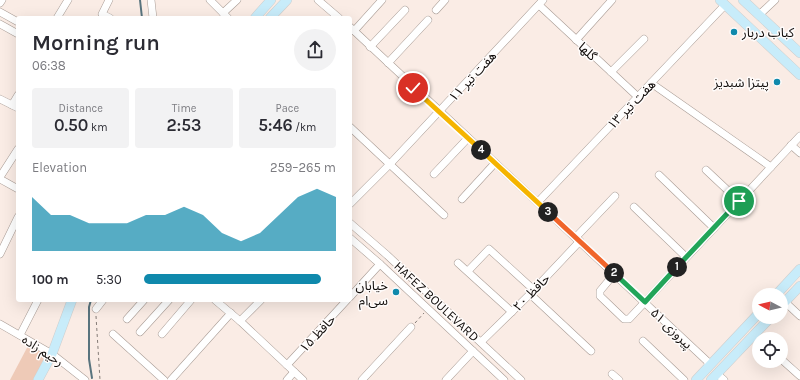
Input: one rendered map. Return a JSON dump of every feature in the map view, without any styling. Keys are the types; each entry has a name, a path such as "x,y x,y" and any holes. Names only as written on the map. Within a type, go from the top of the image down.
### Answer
{"main road":[{"path":"256,16 271,0"},
{"path":"272,16 287,0"},
{"path":"743,0 800,53"},
{"path":"722,3 800,75"},
{"path":"782,288 800,269"},
{"path":"788,299 800,286"},
{"path":"38,380 52,354 71,302"},
{"path":"696,380 752,320"},
{"path":"717,378 752,342"}],"street":[{"path":"58,16 68,0"},
{"path":"106,16 102,14 109,0"},
{"path":"151,0 153,16"},
{"path":"210,0 226,16 237,0"},
{"path":"318,0 337,16"},
{"path":"352,29 382,0"},
{"path":"436,10 445,0"},
{"name":"گلها","path":"531,0 540,4 576,40 638,97"},
{"path":"576,40 612,0"},
{"path":"759,15 775,0"},
{"name":"هفت تیر ۱۳","path":"538,202 651,83 722,3"},
{"name":"هفت تیر ۱۱","path":"352,202 390,164 540,4"},
{"path":"370,47 405,10"},
{"path":"0,12 16,21"},
{"path":"388,63 428,20"},
{"path":"0,24 16,33"},
{"name":"پیروزی ۵۱","path":"352,29 439,112 645,302 707,361 709,366"},
{"path":"611,72 644,39"},
{"path":"651,83 771,167"},
{"path":"0,99 15,107"},
{"path":"352,129 444,215"},
{"path":"614,273 600,291 600,296 624,319 629,319 800,136"},
{"path":"434,174 468,138"},
{"path":"791,145 800,153"},
{"path":"16,152 0,178 16,188"},
{"path":"462,199 495,163"},
{"path":"706,170 739,201"},
{"path":"659,175 714,228"},
{"name":"حافظ ۲۰","path":"481,342 532,292 615,196"},
{"path":"634,207 686,257"},
{"path":"0,254 16,220"},
{"name":"HAFEZ BOULEVARD","path":"352,225 387,255 521,380"},
{"name":"HAFEZ BOULEVARD","path":"352,240 504,380"},
{"path":"468,271 489,249 591,351"},
{"path":"458,263 512,312"},
{"path":"352,295 380,264"},
{"path":"20,335 37,302"},
{"path":"96,309 101,302"},
{"path":"127,319 142,302"},
{"path":"140,332 167,302"},
{"path":"162,334 189,302"},
{"path":"217,302 303,380"},
{"path":"240,321 260,302"},
{"name":"حافظ ۱۵","path":"287,365 345,302"},
{"path":"788,308 800,316"},
{"path":"171,380 231,313"},
{"name":"رحیم زاده","path":"0,324 52,354 85,380"},
{"path":"362,380 411,327"},
{"path":"113,334 164,380"},
{"path":"643,341 684,380"},
{"path":"446,380 473,351"},
{"path":"788,365 800,376"},
{"path":"287,380 294,372"},
{"path":"612,374 619,380"}],"path":[{"path":"96,309 100,380"},
{"path":"411,327 428,309"}],"shaded area":[{"path":"29,344 42,353 44,361 34,380 10,380"}],"waterway":[{"path":"140,0 142,16"},
{"path":"90,302 89,307 89,359 92,378"}],"place":[{"name":"کباب دربار","path":"734,32"},
{"name":"پیتزا شبدیز","path":"777,82"},
{"name":"خیابان سی‌ام","path":"396,292"}],"route":[{"path":"413,88 645,302 739,201"}]}
